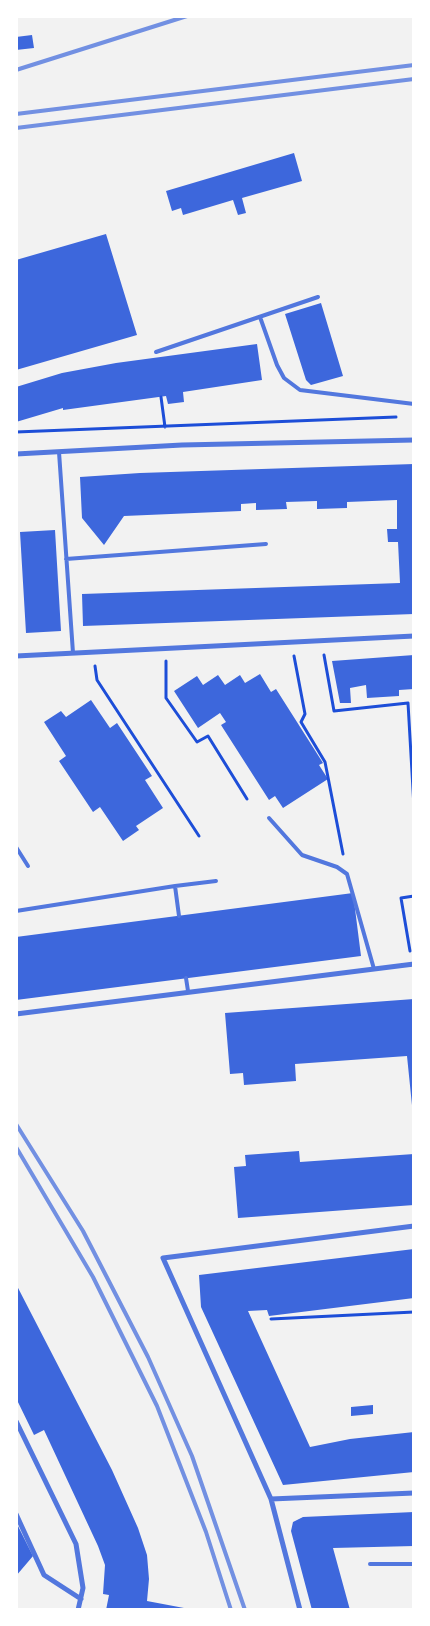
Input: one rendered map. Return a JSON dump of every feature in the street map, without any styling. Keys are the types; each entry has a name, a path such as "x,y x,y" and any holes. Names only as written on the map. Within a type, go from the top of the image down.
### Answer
{"street":[{"path":"16,454 182,445 414,440"},
{"path":"16,656 165,648 292,644 414,636"},
{"path":"16,1014 414,964"},
{"path":"300,1610 271,1499 163,1258 414,1226"},
{"path":"16,1421 76,1544 83,1588 78,1610"},
{"path":"271,1499 414,1493"},
{"path":"16,1514 44,1575 81,1599"}],"lane":[{"path":"156,352 318,297"},
{"path":"260,317 277,365 290,384 300,390 414,404"},
{"path":"59,452 72,653"},
{"path":"66,559 266,544"},
{"path":"269,818 302,855 336,867 347,874 374,968"},
{"path":"16,847 28,866"},
{"path":"16,911 216,881"},
{"path":"174,886 179,916"},
{"path":"186,978 188,991"},
{"path":"370,1564 414,1564"}],"path":[{"path":"161,397 165,427"},
{"path":"16,432 398,417"},
{"path":"322,642 334,711 408,703 414,807"},
{"path":"292,644 306,714 301,722 325,762 347,874"},
{"path":"165,648 166,698 197,742 208,736 247,798"},
{"path":"94,652 97,680 199,836"},
{"path":"408,940 401,898 414,896"},
{"path":"271,1319 414,1312"}],"building":[{"path":"32,35 34,48 16,50 16,37"},
{"path":"294,153 302,181 242,198 246,213 238,215 233,200 183,215 181,208 172,211 166,191"},
{"path":"106,234 137,335 16,370 16,260"},
{"path":"321,303 343,376 311,385 306,380 285,314"},
{"path":"257,344 262,380 183,392 184,402 168,404 166,396 63,410 63,408 16,422 16,387 62,373 116,363"},
{"path":"414,464 414,614 83,626 82,594 400,583 398,542 388,542 387,529 397,529 397,500 347,502 347,508 317,509 317,501 286,502 287,509 256,510 256,503 241,504 241,511 124,516 104,545 82,518 80,477 140,473"},
{"path":"55,530 61,631 26,633 20,532"},
{"path":"414,655 414,689 399,690 399,696 367,698 366,685 350,688 351,703 340,703 332,661"},
{"path":"260,674 271,692 276,689 323,763 319,765 328,779 283,808 275,796 269,800 221,725 226,722 220,713 198,728 174,691 197,676 203,685 218,675 225,685 240,675 245,683"},
{"path":"91,700 110,728 117,723 152,776 145,780 163,808 136,826 139,830 123,841 100,807 93,812 59,761 66,756 44,722 61,711 66,717"},
{"path":"353,893 361,956 16,1000 16,937"},
{"path":"414,999 414,1125 407,1056 295,1064 296,1081 244,1085 243,1073 230,1074 225,1013"},
{"path":"299,1151 300,1162 414,1154 414,1205 238,1218 234,1167 246,1166 245,1155"},
{"path":"414,1249 414,1298 269,1316 267,1310 248,1311 310,1447 350,1439 414,1432 414,1472 283,1485 201,1307 199,1275"},
{"path":"16,1284 112,1470 138,1528 147,1555 149,1579 147,1601 184,1608 184,1610 106,1610 109,1595 103,1594 105,1565 98,1546 44,1430 34,1435 16,1398"},
{"path":"373,1405 373,1414 351,1416 351,1407"},
{"path":"414,1512 414,1546 333,1548 350,1610 312,1610 291,1531 293,1522 303,1517"},
{"path":"16,1522 33,1556 16,1576"}],"railway":[{"path":"16,70 187,16"},
{"path":"16,114 414,65"},
{"path":"16,128 414,79"},
{"path":"16,1124 83,1231 148,1357 192,1456 245,1610"},
{"path":"16,1147 93,1277 157,1406 206,1532 231,1610"}]}
